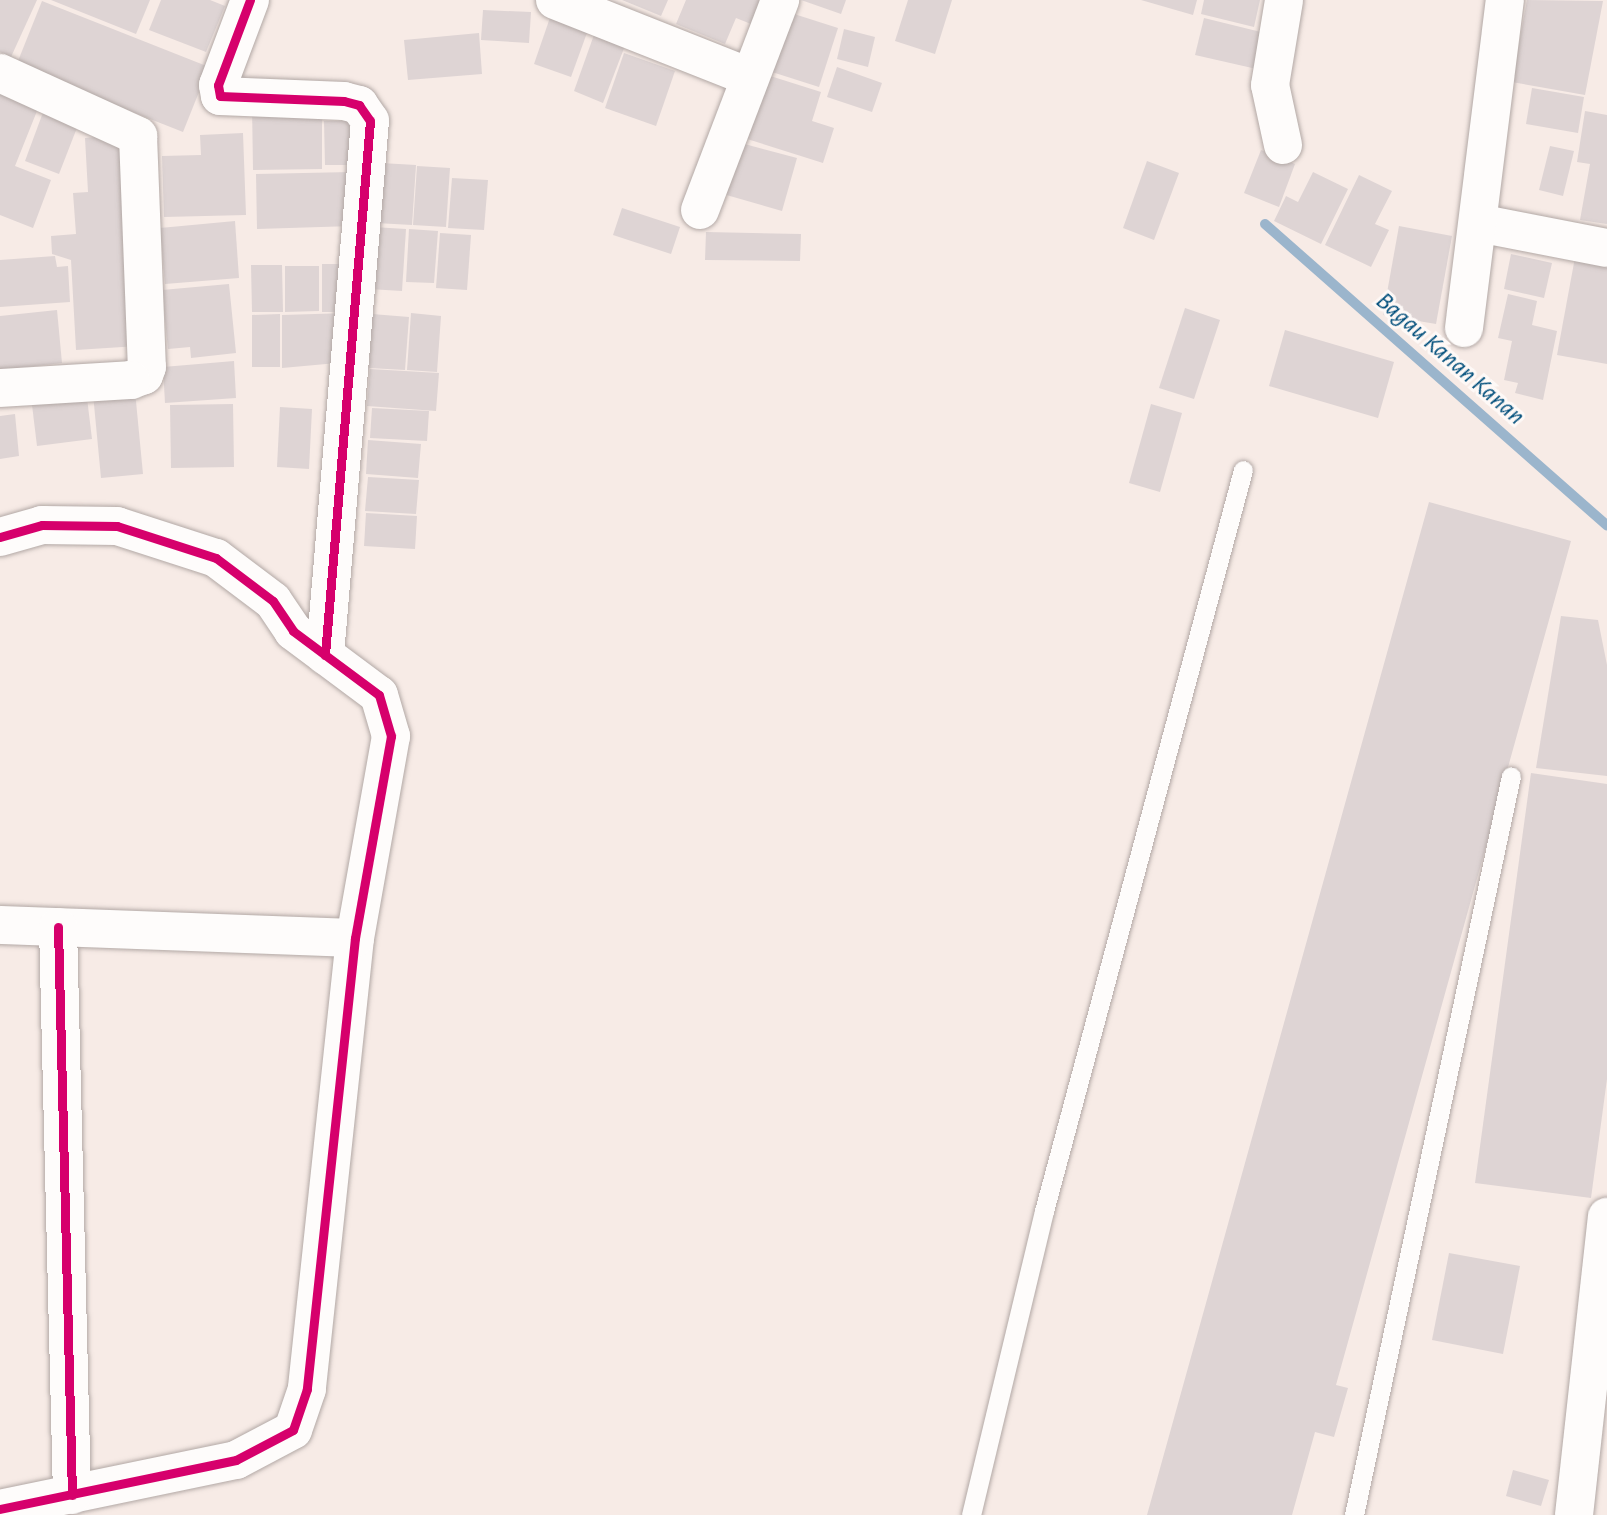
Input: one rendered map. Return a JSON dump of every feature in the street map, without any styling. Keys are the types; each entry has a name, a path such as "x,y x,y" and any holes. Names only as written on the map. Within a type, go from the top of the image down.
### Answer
{"street":[{"path":"250,0 218,85 220,96 344,101 359,105 370,121 325,655"},
{"path":"555,0 747,76"},
{"path":"701,210 747,76 780,0"},
{"path":"1283,145 1270,85 1284,0"},
{"path":"1464,328 1505,0"},
{"path":"0,73 138,136 147,367 144,374 131,380 0,388"},
{"path":"1478,223 1607,248"},
{"path":"0,537 42,525 117,526 165,538 216,558 273,601 293,631 379,695 391,736 355,938 307,1390 293,1430 236,1460 0,1508"},
{"path":"0,925 355,938"},
{"path":"58,927 72,1495"},
{"path":"1574,1515 1607,1217"}],"lane":[{"path":"971,1515 1044,1211 1243,470"},
{"path":"1354,1515 1511,776"}],"building":[{"path":"0,0 37,0 11,57 0,52"},
{"path":"51,0 150,0 136,34"},
{"path":"161,0 210,0 225,6 206,52 149,30"},
{"path":"622,0 668,0 661,16"},
{"path":"686,0 766,0 756,26 736,18 725,44 676,24"},
{"path":"801,0 846,0 841,14"},
{"path":"908,0 952,0 935,54 895,41"},
{"path":"1141,0 1197,0 1193,15"},
{"path":"1204,0 1260,0 1254,27 1201,14"},
{"path":"1527,0 1603,1 1585,95 1512,82"},
{"path":"42,1 209,67 183,132 16,66"},
{"path":"554,6 592,19 571,77 534,64"},
{"path":"483,10 531,12 529,43 481,40"},
{"path":"791,13 838,28 819,87 772,72"},
{"path":"1204,18 1269,34 1261,70 1195,55"},
{"path":"844,29 875,37 868,67 837,59"},
{"path":"595,32 626,43 603,103 574,91"},
{"path":"479,33 482,74 408,80 404,40"},
{"path":"624,53 675,71 656,126 605,108"},
{"path":"837,67 882,83 872,112 827,97"},
{"path":"764,74 821,92 812,121 834,128 823,163 744,138"},
{"path":"1532,88 1584,97 1578,133 1526,124"},
{"path":"0,91 39,106 15,166 51,180 33,228 0,215"},
{"path":"322,104 322,169 253,170 252,105"},
{"path":"45,107 80,120 59,174 25,161"},
{"path":"1585,111 1607,115 1607,224 1580,220 1590,164 1577,162"},
{"path":"324,121 359,121 360,165 325,165"},
{"path":"243,133 246,215 164,217 162,156 201,155 200,135"},
{"path":"120,135 138,346 76,350 71,260 52,254 51,236 76,234 73,193 88,192 85,138"},
{"path":"737,142 797,158 782,211 723,194"},
{"path":"1550,146 1574,151 1563,196 1539,190"},
{"path":"1261,150 1295,164 1279,207 1244,193"},
{"path":"1147,161 1179,173 1154,240 1123,228"},
{"path":"381,163 416,165 412,225 376,223"},
{"path":"417,166 450,168 446,227 413,225"},
{"path":"351,172 353,226 257,229 256,174"},
{"path":"1313,172 1348,189 1321,244 1274,221 1286,196 1298,202"},
{"path":"1359,175 1392,191 1375,224 1389,230 1371,267 1325,245"},
{"path":"452,178 488,180 484,230 448,228"},
{"path":"622,208 680,227 671,254 613,235"},
{"path":"235,221 239,278 165,284 160,228"},
{"path":"1399,226 1452,236 1436,324 1383,315"},
{"path":"373,227 406,229 402,291 369,289"},
{"path":"409,229 438,231 434,283 406,282"},
{"path":"706,232 801,234 800,261 705,260"},
{"path":"440,233 471,235 467,290 436,288"},
{"path":"1576,252 1607,257 1607,364 1557,355"},
{"path":"1511,254 1552,263 1544,298 1504,289"},
{"path":"55,256 57,267 68,266 70,302 0,307 0,260"},
{"path":"322,264 353,264 353,312 322,312"},
{"path":"251,265 282,265 283,312 252,312"},
{"path":"285,266 319,266 319,311 285,312"},
{"path":"229,284 236,353 191,358 190,347 168,349 162,290"},
{"path":"1508,294 1537,301 1532,325 1557,331 1543,400 1515,393 1518,383 1504,380 1512,341 1498,338"},
{"path":"1185,308 1220,320 1194,399 1159,388"},
{"path":"57,310 62,363 0,370 0,316"},
{"path":"348,313 348,362 282,368 282,315"},
{"path":"411,313 441,316 437,372 407,370"},
{"path":"280,314 280,367 252,367 252,315"},
{"path":"372,314 409,317 405,370 369,368"},
{"path":"1285,330 1394,362 1378,418 1269,386"},
{"path":"234,361 236,398 165,403 163,367"},
{"path":"370,369 439,373 436,411 367,406"},
{"path":"135,391 143,474 101,478 93,394"},
{"path":"87,398 92,439 37,446 32,405"},
{"path":"233,404 234,467 171,468 170,405"},
{"path":"1151,404 1182,413 1160,492 1129,483"},
{"path":"280,407 312,409 309,469 277,467"},
{"path":"372,408 429,411 427,441 370,438"},
{"path":"15,414 19,456 0,459 0,416"},
{"path":"368,440 421,444 418,478 366,474"},
{"path":"368,477 419,480 416,514 365,511"},
{"path":"1429,502 1571,541 1336,1385 1348,1388 1334,1437 1315,1432 1292,1515 1147,1515"},
{"path":"366,513 417,516 415,549 364,546"},
{"path":"1561,616 1598,620 1607,665 1607,776 1536,768"},
{"path":"1531,773 1607,784 1607,1079 1591,1198 1475,1183"},
{"path":"1449,1253 1520,1266 1503,1354 1432,1340"},
{"path":"1513,1470 1549,1480 1541,1506 1506,1496"}],"waterway":[{"name":"Bagau Kanan Kanan","path":"1265,224 1607,526"}],"cycle path":[{"path":"250,0 218,85 220,96 344,101 359,105 370,121 325,655"},
{"path":"0,537 42,525 117,526 216,558 273,601 293,631 379,695 391,736 355,938 307,1389 293,1430 236,1460 0,1509"},
{"path":"58,927 72,1495"}]}
